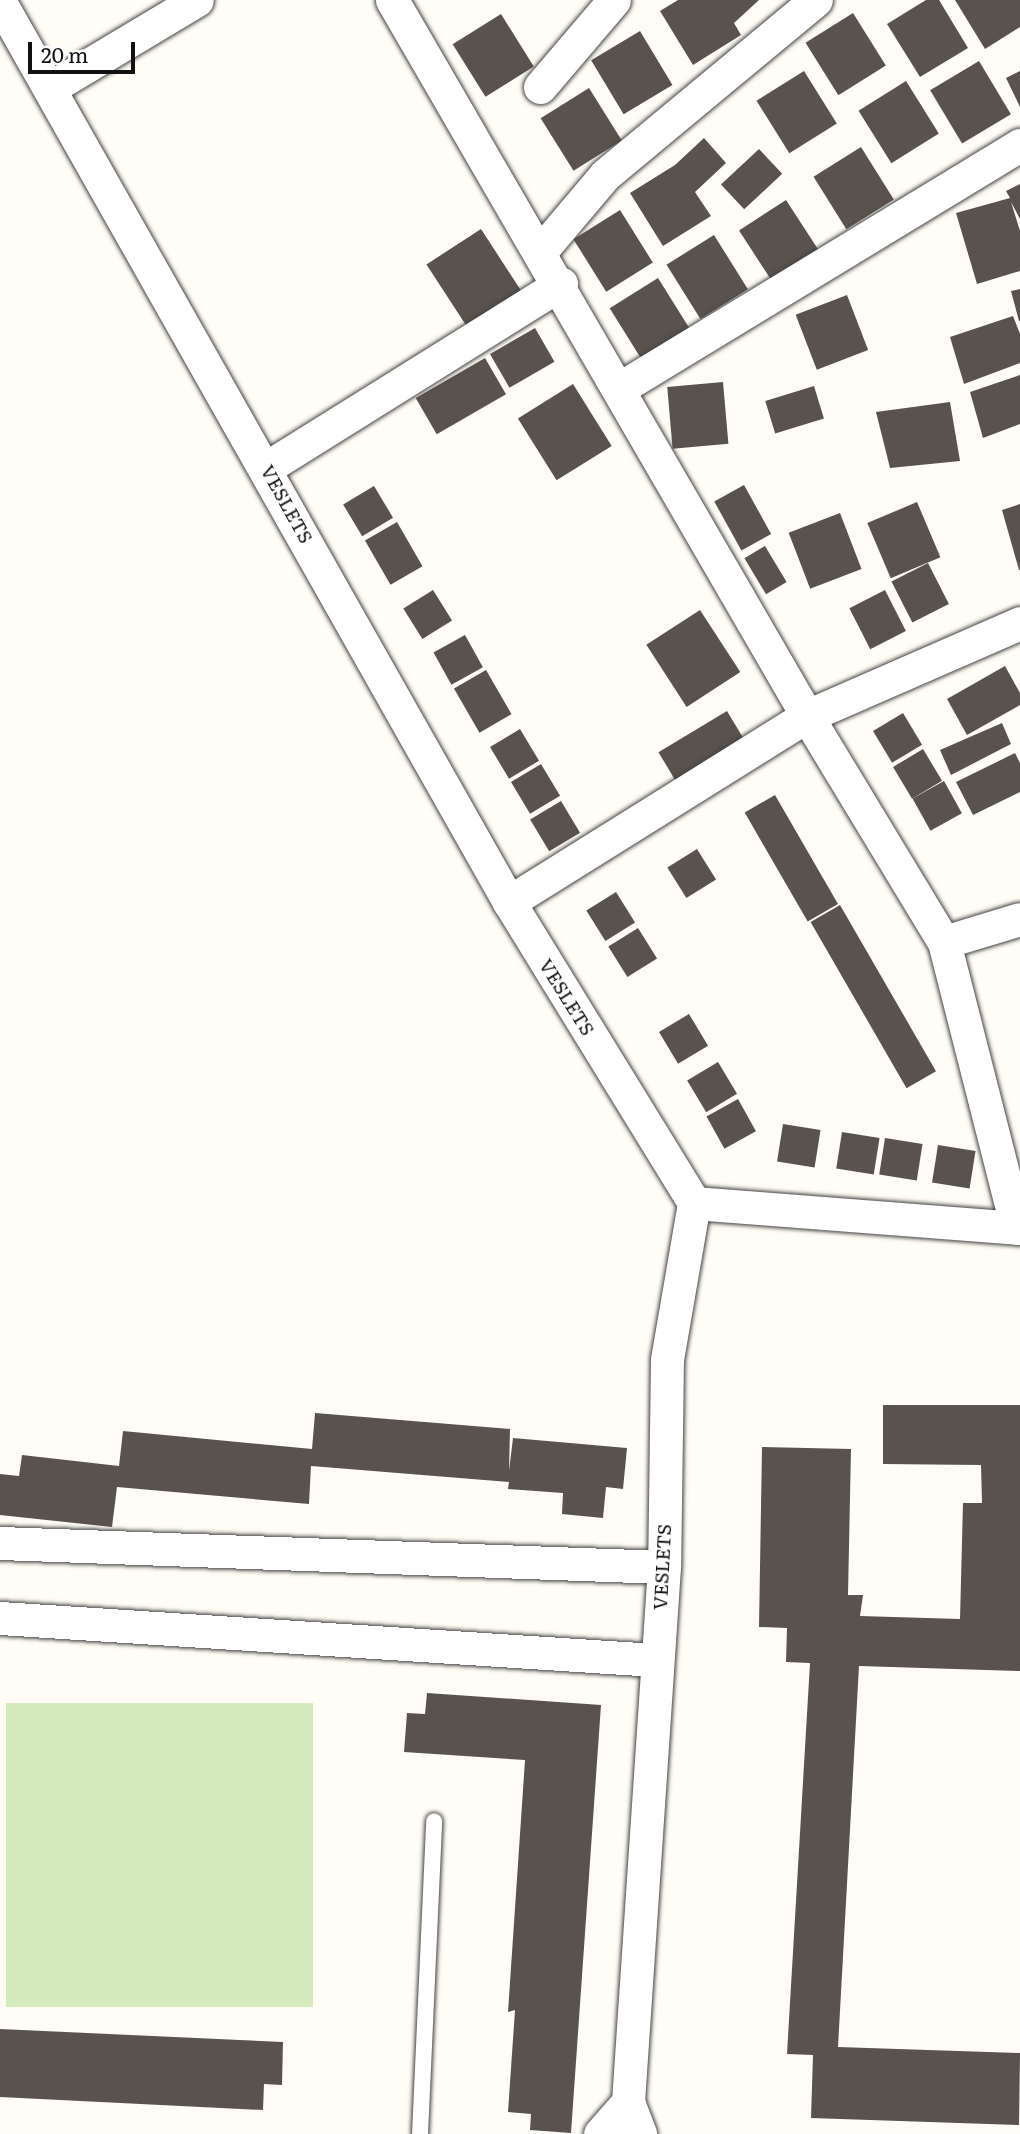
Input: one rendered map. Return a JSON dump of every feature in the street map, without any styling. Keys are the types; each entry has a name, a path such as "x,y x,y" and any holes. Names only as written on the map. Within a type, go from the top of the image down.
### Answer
{"street":[{"path":"50,88 197,0"},
{"path":"392,0 561,285 807,716 944,942 1019,1228 694,1203"},
{"path":"540,87 614,0"},
{"path":"540,252 605,175 816,0"},
{"name":"VESLETS","path":"0,2 267,468 509,902 694,1203 667,1360 664,1567 655,1660 628,2102 640,2134"},
{"path":"620,388 1020,145"},
{"path":"267,468 561,285"},
{"path":"509,902 807,716 1020,623"},
{"path":"944,942 1020,919"},
{"path":"0,1543 664,1567"},
{"path":"0,1618 655,1660"},
{"path":"600,2134 628,2102"}],"lane":[{"path":"420,2134 434,1821"}],"green space":[{"path":"6,1703 313,1703 313,2007 6,2007"}],"building":[{"path":"678,0 759,0 734,23 741,35 693,65 660,11"},
{"path":"926,0 939,0 968,48 920,77 887,24"},
{"path":"955,0 1020,0 1020,27 985,49"},
{"path":"853,13 886,66 838,95 806,43"},
{"path":"501,14 534,67 486,97 453,44"},
{"path":"640,31 672,85 624,114 591,60"},
{"path":"979,61 1011,114 962,144 930,90"},
{"path":"804,71 837,124 789,153 757,101"},
{"path":"1020,71 1020,107 1006,78"},
{"path":"906,81 939,134 891,163 859,111"},
{"path":"589,88 622,141 574,171 541,118"},
{"path":"704,138 726,163 695,192 711,216 663,246 630,193 675,165"},
{"path":"861,147 894,200 846,229 814,177"},
{"path":"759,149 782,174 744,209 721,184"},
{"path":"1020,184 1020,219 1011,202 1020,231 1020,271 977,284 956,213 1010,198 1006,191"},
{"path":"786,200 820,253 773,283 739,230"},
{"path":"620,210 653,263 606,292 573,239"},
{"path":"481,229 521,291 467,326 426,264"},
{"path":"714,235 748,289 700,319 667,265"},
{"path":"658,278 691,331 643,361 610,308"},
{"path":"1020,289 1020,321 1019,321 1011,291"},
{"path":"847,295 868,350 817,370 796,315"},
{"path":"1013,316 1020,334 1020,363 964,384 950,337"},
{"path":"535,328 554,362 509,388 490,354"},
{"path":"485,358 506,394 437,434 416,398"},
{"path":"1020,375 1020,424 983,438 970,392"},
{"path":"723,382 728,444 673,449 667,387"},
{"path":"573,384 612,446 557,480 518,418"},
{"path":"814,386 824,419 775,433 765,401"},
{"path":"950,402 960,461 890,468 876,412"},
{"path":"744,485 771,534 741,550 714,501"},
{"path":"374,486 393,518 362,536 343,505"},
{"path":"917,502 940,557 891,578 867,523"},
{"path":"1020,504 1020,570 1019,570 1002,510"},
{"path":"840,513 862,569 810,589 789,533"},
{"path":"397,522 422,566 390,585 365,540"},
{"path":"765,546 787,582 766,594 744,558"},
{"path":"928,563 949,604 912,623 891,582"},
{"path":"433,590 452,621 422,639 403,609"},
{"path":"885,590 906,631 870,649 849,608"},
{"path":"700,610 740,672 687,707 646,645"},
{"path":"465,635 483,667 451,685 434,652"},
{"path":"1005,666 1020,693 1020,705 967,735 947,699"},
{"path":"486,670 511,714 479,733 454,688"},
{"path":"727,711 749,747 680,788 658,752"},
{"path":"903,713 922,745 892,763 873,731"},
{"path":"1002,723 1011,744 951,775 940,750"},
{"path":"520,729 539,761 509,779 490,747"},
{"path":"923,749 942,781 912,799 893,767"},
{"path":"1015,753 1020,763 1020,792 973,815 956,782"},
{"path":"541,764 560,796 530,814 511,782"},
{"path":"944,781 962,813 930,831 913,798"},
{"path":"775,795 838,904 808,922 745,813"},
{"path":"561,801 580,833 549,851 530,820"},
{"path":"697,849 716,880 686,898 667,868"},
{"path":"616,892 635,923 605,941 586,911"},
{"path":"840,905 936,1071 907,1088 811,922"},
{"path":"638,928 657,959 627,977 608,947"},
{"path":"689,1014 708,1046 678,1064 659,1032"},
{"path":"718,1062 737,1094 706,1112 687,1081"},
{"path":"738,1099 756,1131 724,1149 707,1116"},
{"path":"783,1124 821,1130 815,1167 777,1162"},
{"path":"842,1132 880,1138 874,1174 836,1169"},
{"path":"885,1138 923,1144 917,1180 879,1175"},
{"path":"938,1145 976,1151 970,1188 932,1183"},
{"path":"883,1405 1020,1405 1020,1671 859,1666 838,2047 1020,2053 1019,2125 811,2118 813,2055 787,2054 810,1663 786,1662 787,1628 759,1627 762,1447 851,1449 848,1595 863,1595 860,1616 960,1619 963,1503 982,1503 981,1465 883,1464"},
{"path":"315,1413 510,1429 509,1471 513,1438 627,1448 623,1489 606,1487 603,1518 562,1514 563,1493 508,1489 509,1482 311,1466 309,1504 117,1487 112,1527 0,1515 0,1474 19,1476 22,1455 119,1466 123,1431 312,1449"},
{"path":"427,1693 601,1705 571,2133 530,2130 531,2114 508,2112 515,2010 508,2012 525,1760 404,1752 407,1713 425,1714"},
{"path":"0,2029 283,2042 282,2085 264,2084 263,2110 0,2097"}]}
